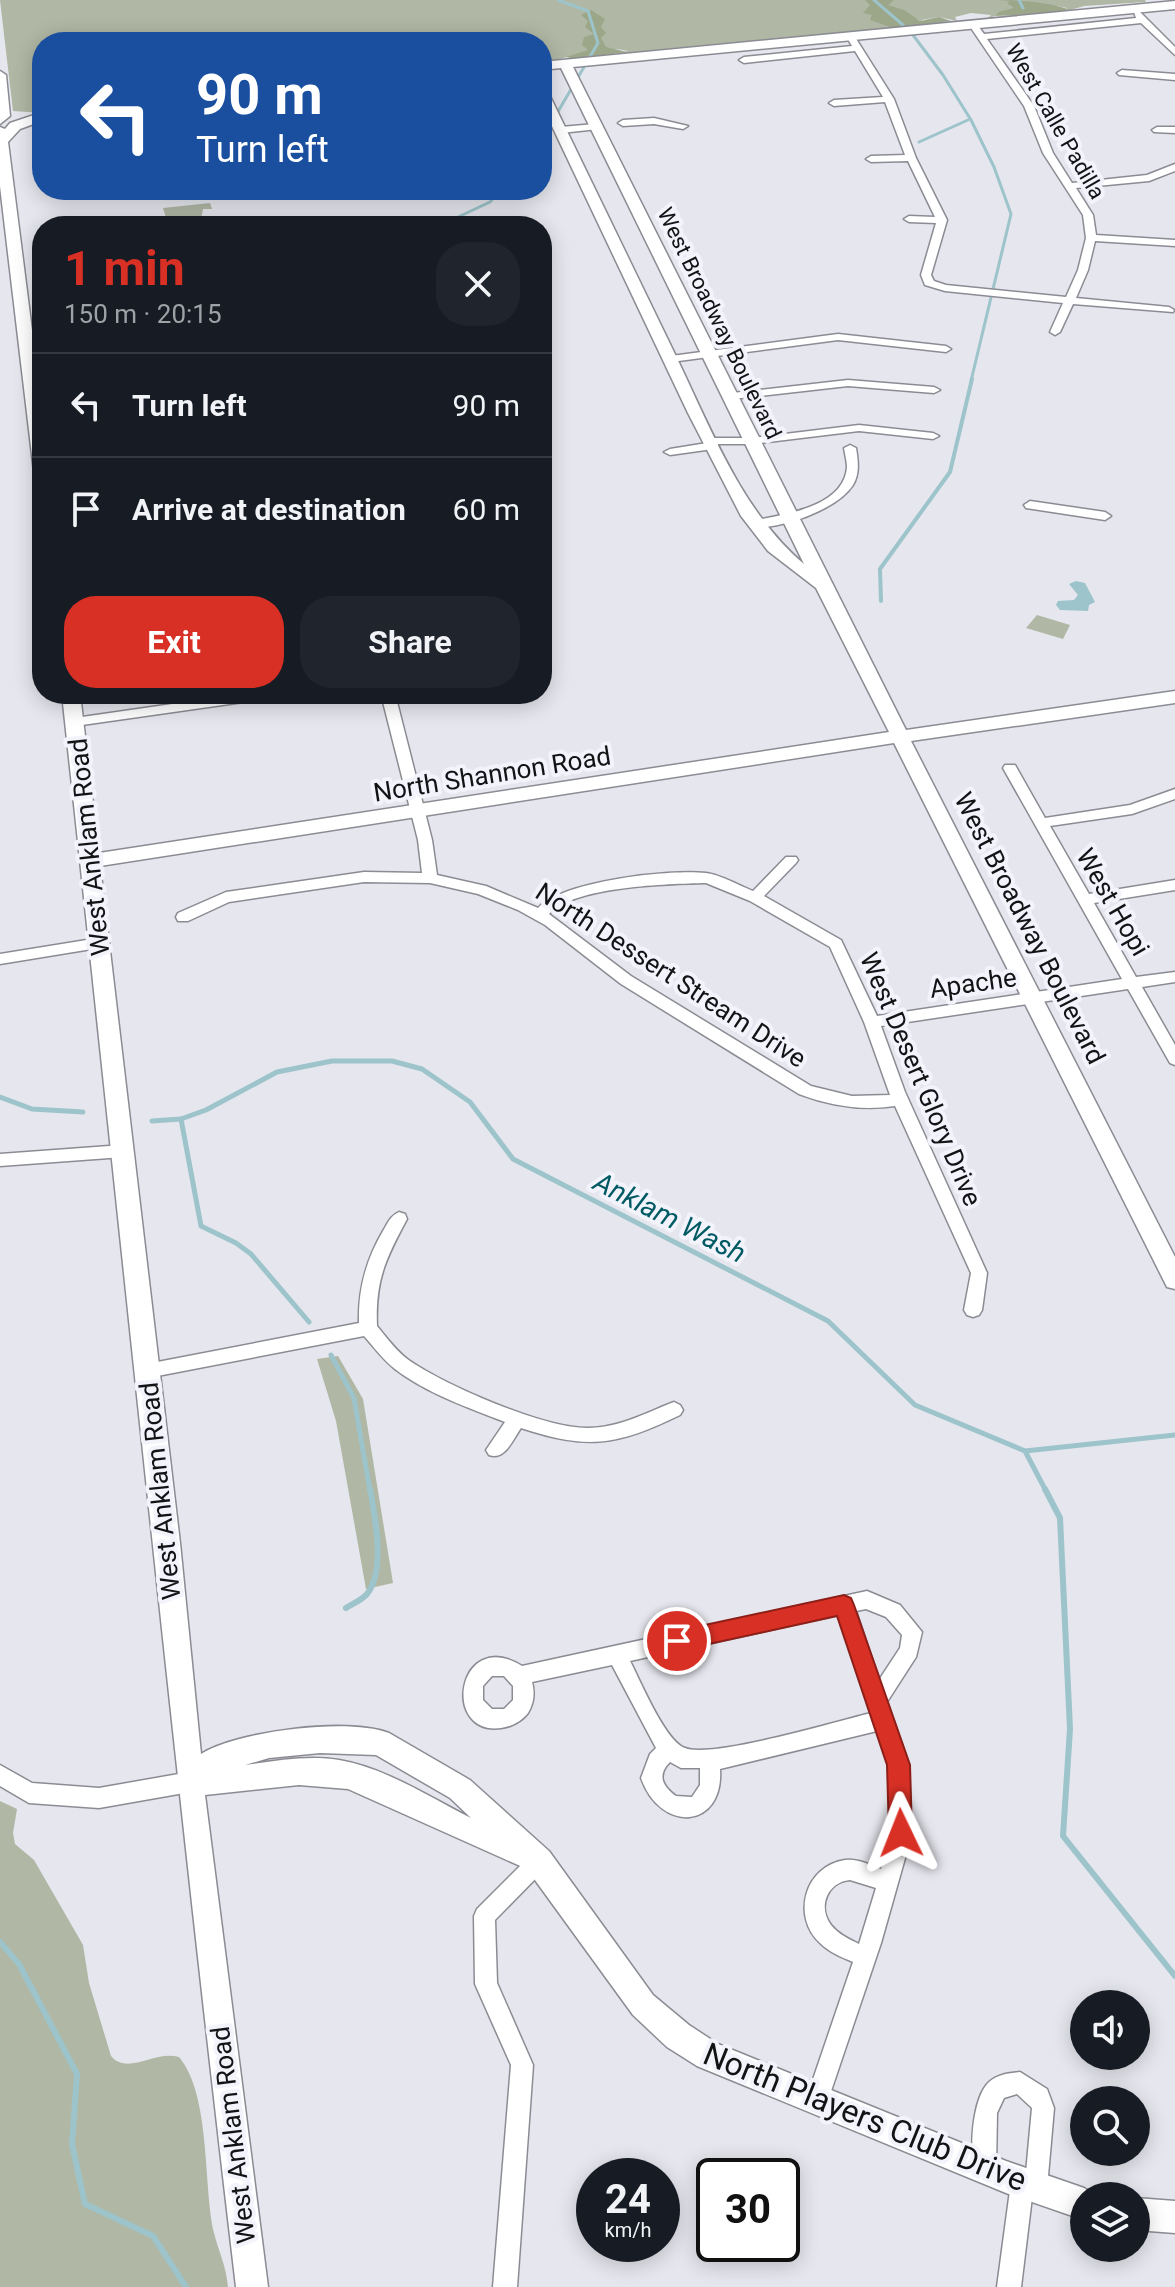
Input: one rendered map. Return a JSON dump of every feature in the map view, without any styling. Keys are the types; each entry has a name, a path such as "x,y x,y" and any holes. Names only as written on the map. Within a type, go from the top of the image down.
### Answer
{"street":[{"path":"744,60 973,25 1175,5"},
{"path":"1132,9 1175,52"},
{"path":"982,37 1143,20"},
{"name":"West Calle Padilla","path":"973,25 1029,106 1048,153 1088,215 1091,238 1083,270 1055,332"},
{"path":"552,65 853,42"},
{"path":"853,42 889,99 911,158 942,220 926,275 927,285 1068,302 1169,310"},
{"name":"West Broadway Boulevard","path":"565,64 732,396 790,519 1175,1280"},
{"path":"1122,73 1175,77"},
{"path":"0,75 4,116 0,121"},
{"path":"834,103 889,99"},
{"name":"West Broadway Boulevard","path":"552,112 711,442 755,524 774,547 805,571 833,602"},
{"path":"0,121 32,119"},
{"path":"32,121 15,126 1,139 32,391"},
{"path":"623,123 654,121 683,126"},
{"path":"561,130 595,127"},
{"path":"1157,130 1175,130"},
{"path":"871,159 911,158"},
{"path":"1070,186 1149,182 1175,167"},
{"path":"909,219 942,220"},
{"path":"1091,238 1175,243"},
{"path":"671,359 838,337 946,349"},
{"path":"732,396 848,383 934,390"},
{"path":"669,448 859,428 933,436"},
{"path":"755,524 790,519 822,509 851,478 854,461 850,448"},
{"path":"1030,505 1105,516"},
{"name":"North Shannon Road","path":"90,861 1175,697"},
{"name":"West Anklam Road","path":"72,704 190,1782 252,2287"},
{"path":"75,722 201,704"},
{"path":"391,704 418,812 430,878"},
{"name":"West Hopi","path":"1010,768 1175,1059"},
{"path":"1040,823 1132,809 1175,794"},
{"path":"755,897 791,860"},
{"name":"West Desert Glory Drive","path":"540,915 550,904 573,893 681,876 707,878 755,897 836,944 872,1022 900,1099 979,1273 973,1310"},
{"name":"North Dessert Stream Drive","path":"183,917 226,897 364,877 430,878 481,890 540,915 626,980 805,1090 832,1101 847,1103 900,1099"},
{"path":"1084,900 1175,885"},
{"path":"0,959 99,943"},
{"name":"Apache","path":"872,1022 1175,977"},
{"path":"0,1160 123,1151"},
{"path":"399,1219 376,1255 366,1296 368,1328 405,1367 517,1419 583,1436 641,1427 674,1410"},
{"path":"147,1371 368,1328"},
{"path":"495,1450 517,1419"},
{"path":"519,1676 616,1654 867,1600 893,1611 912,1632 909,1651 880,1710 720,1759 681,1758 664,1744 616,1654"},
{"path":"817,2100 865,1957 901,1833 899,1765 844,1605"},
{"name":"North Players Club Drive","path":"190,1782 213,1761 269,1745 320,1740 379,1742 460,1789 539,1861 643,2005 678,2036 708,2055 985,2168 1070,2199"},
{"path":"670,1748 657,1761 651,1778 657,1796 673,1807 692,1806 707,1794 710,1785 709,1759"},
{"path":"0,1775 29,1793 99,1798 190,1782 220,1783 287,1773 335,1773 371,1781 488,1841 539,1861 484,1916 486,1984 522,2065 505,2287"},
{"path":"865,1957 829,1938 820,1928 814,1903 817,1891 833,1874 845,1870 857,1870 887,1882"},
{"path":"985,2168 988,2103 992,2092 999,2085 1020,2083 1039,2097 1043,2108 1009,2287"},
{"path":"1150,2215 1175,2217"}],"green space":[{"path":"0,0 1146,2 1084,6 1067,11 1067,8 1058,6 1041,6 998,12 988,18 991,15 971,13 955,17 957,21 939,17 921,20 925,24 917,19 881,21 893,28 611,55 628,51 594,50 552,60 552,32 32,32 32,112 13,111"},
{"path":"865,0 894,0 888,5 904,10 920,21 939,17 951,21 893,28 870,20 872,15 863,13 870,5"},
{"path":"999,0 1035,2 1068,9 1060,13 995,16 998,12 1014,8 1007,3 1010,1"},
{"path":"591,10 605,19 601,27 606,33 601,38 606,47 627,52 575,59 566,57 588,50 582,45 584,37 594,34 585,27 588,21 581,15"},
{"path":"210,203 212,209 203,209 202,216 166,216 163,208"},
{"path":"1037,615 1070,625 1063,639 1026,628"},
{"path":"338,1356 363,1399 393,1583 366,1589 336,1421 317,1359"},
{"path":"0,1801 17,1809 13,1833 15,1844 34,1860 83,1945 89,1983 111,2056 125,2064 160,2057 179,2057 189,2074 201,2117 214,2233 228,2287 0,2287"}],"water":[{"path":"1076,581 1085,583 1095,602 1089,605 1088,611 1060,610 1056,605 1058,601 1074,600 1078,595 1069,584"}],"waterway":[{"path":"552,122 598,43 588,11 558,0"},
{"path":"874,0 903,25"},
{"path":"1019,0 1023,8"},
{"path":"913,35 971,120 994,167 1011,214 971,381"},
{"path":"919,142 968,120"},
{"path":"460,216 492,200"},
{"path":"881,601 880,569 950,472 972,379"},
{"name":"Anklam Wash","path":"181,1119 206,1110 277,1072 332,1061 392,1061 422,1069 470,1102 513,1159 828,1321 915,1405 1025,1451"},
{"name":"Anklam Wash","path":"0,1097 32,1109 83,1112"},
{"name":"Anklam Wash","path":"152,1121 181,1119"},
{"path":"181,1119 201,1226 251,1254 309,1322"},
{"path":"331,1355 354,1398 370,1491"},
{"name":"Anklam Wash","path":"1025,1451 1175,1435"},
{"path":"1025,1451 1046,1491"},
{"path":"346,1608 367,1594 376,1571 378,1543 370,1489"},
{"path":"1045,1489 1060,1518 1070,1729 1063,1836 1175,1976"},
{"path":"0,1942 19,1964 77,2074 72,2144 85,2204 153,2236 186,2287"}],"route":[{"path":"677,1641 844,1605 899,1765 901,1833"}]}
